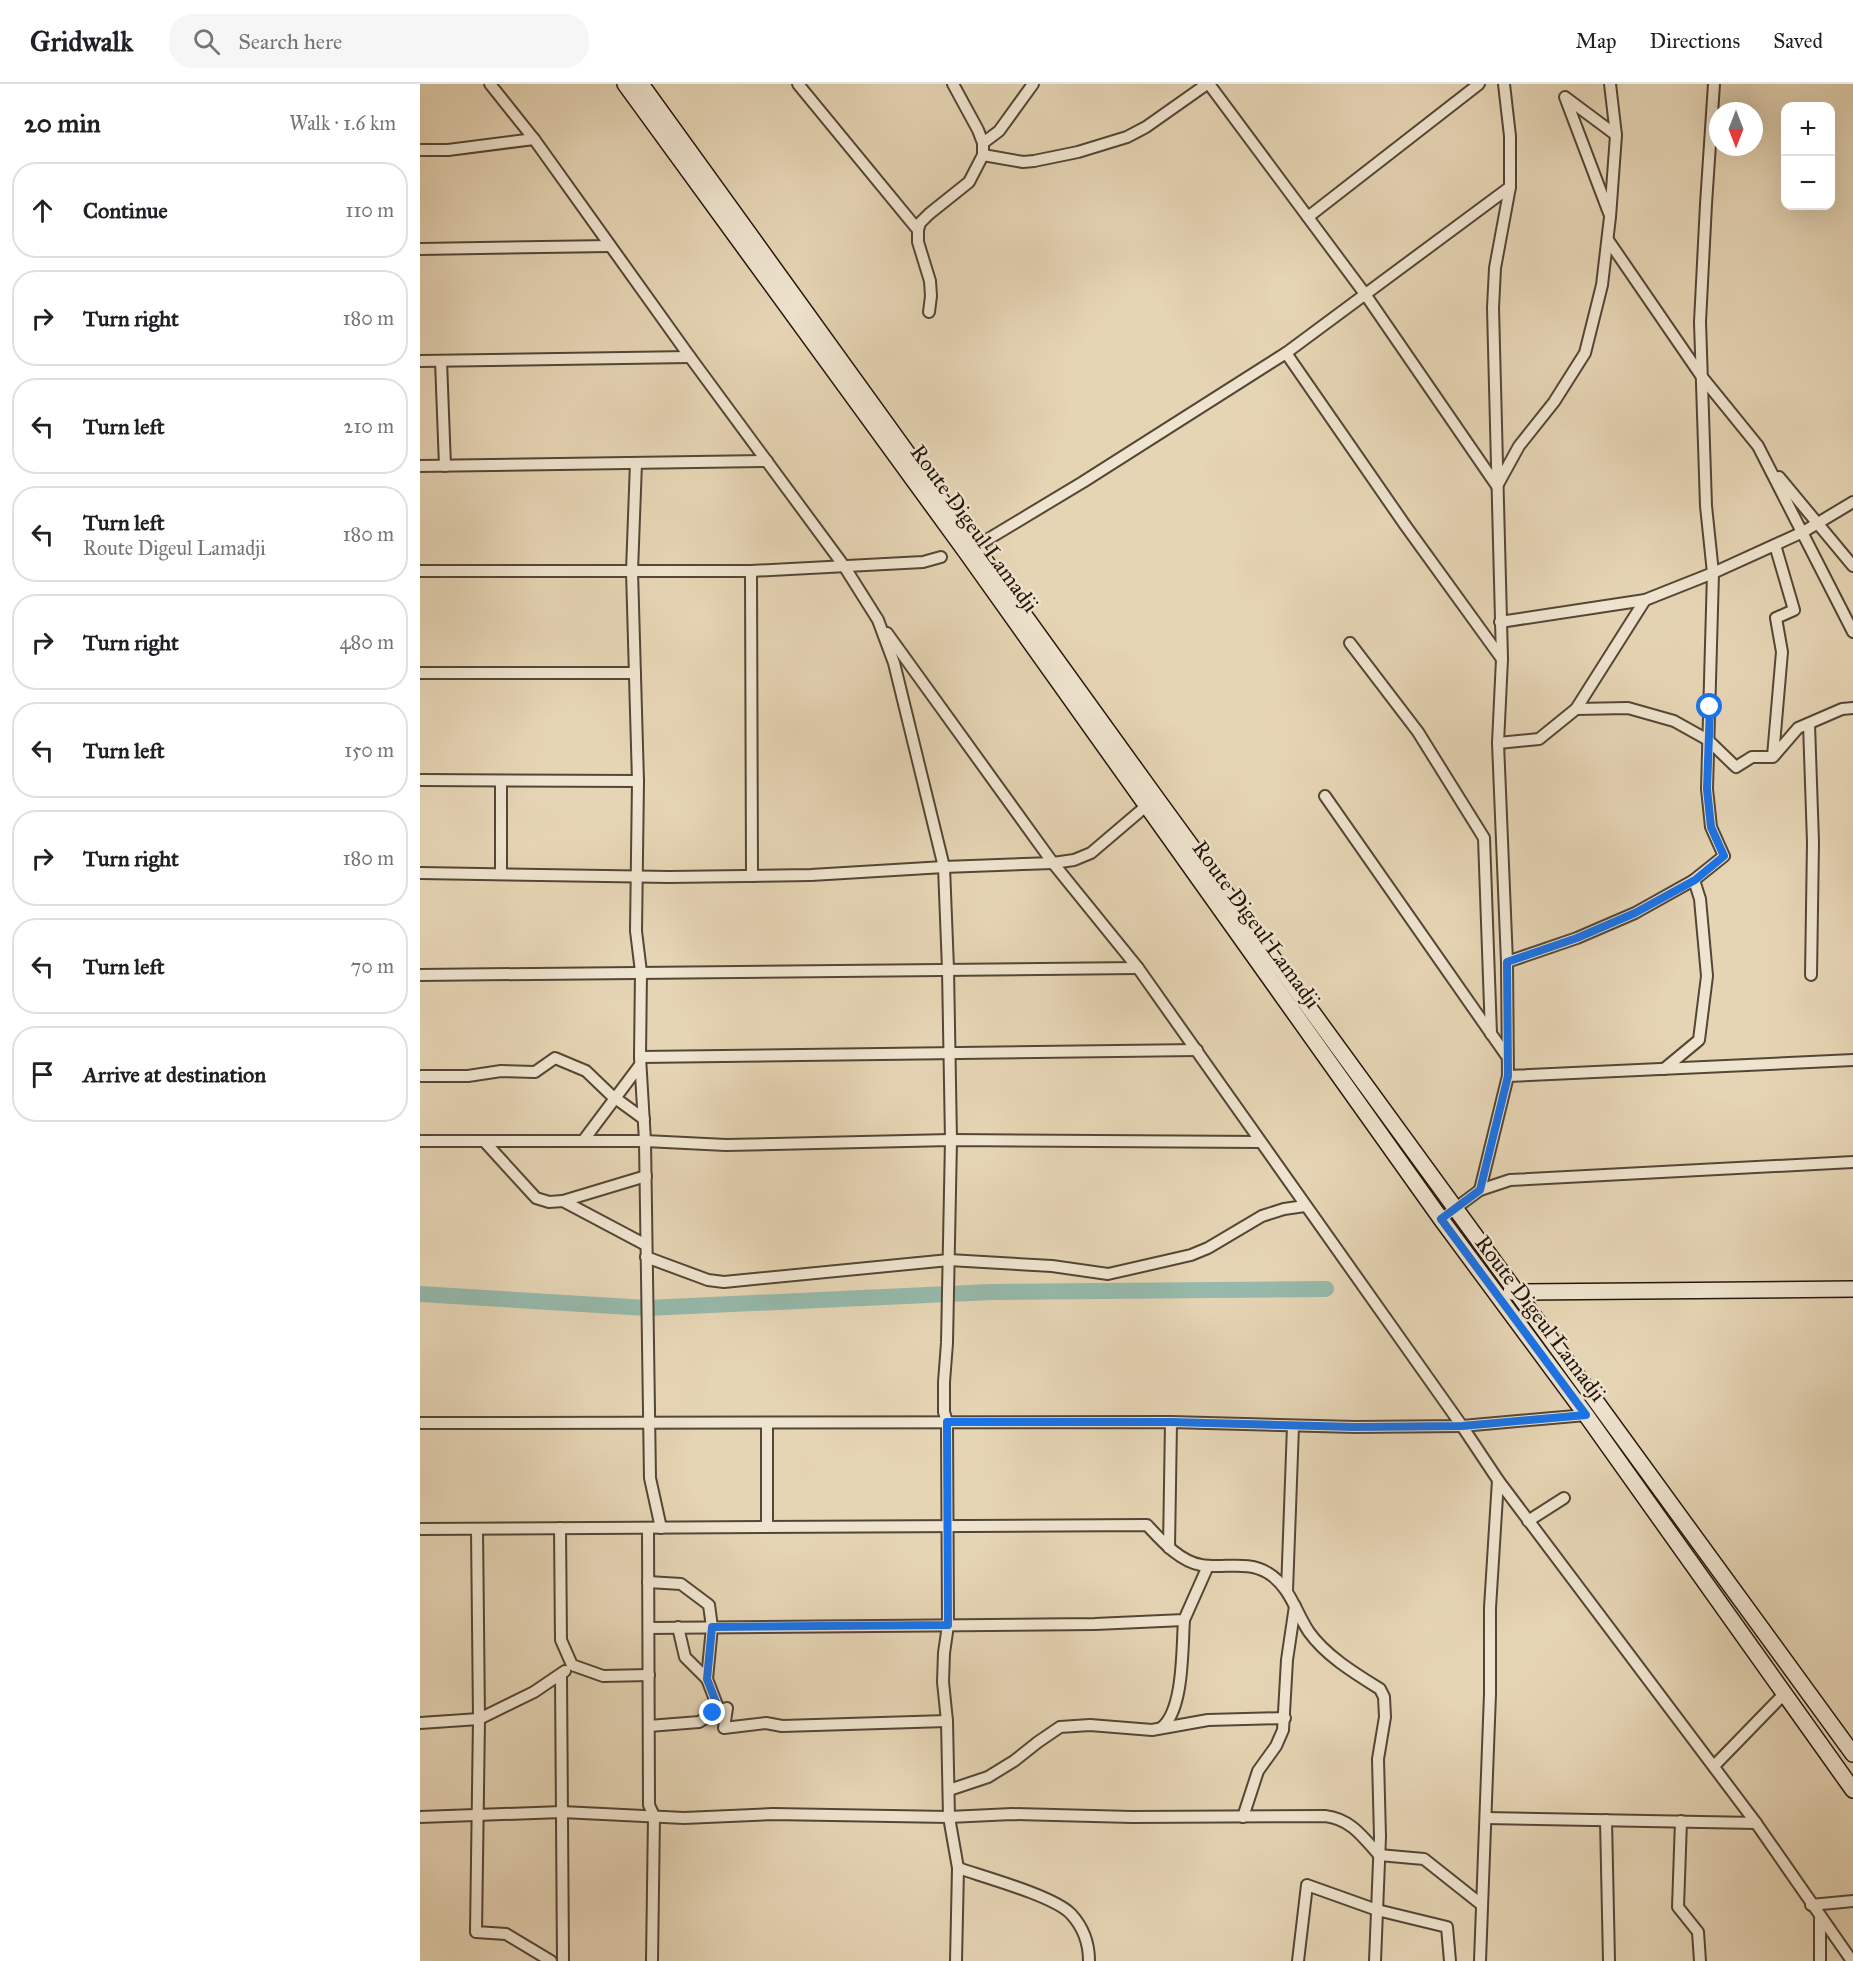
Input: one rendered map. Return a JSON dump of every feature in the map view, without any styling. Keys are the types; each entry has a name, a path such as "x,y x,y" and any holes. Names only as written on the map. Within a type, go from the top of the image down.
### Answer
{"main road":[{"name":"Route Digeul Lamadji","path":"625,84 1455,1208 1853,1754"},
{"name":"Route Digeul Lamadji","path":"641,84 970,550 1146,807 1493,1292 1586,1415 1783,1695 1853,1790"},
{"path":"1493,1292 1853,1289"}],"street":[{"path":"490,84 534,139 690,357 844,566 878,620 1053,863 1138,968 1498,1480 1756,1823 1852,1961"},
{"path":"798,84 918,230"},
{"path":"953,84 978,130 983,149"},
{"path":"929,312 930,281 918,242 920,224 969,182 983,149 1033,84"},
{"path":"983,149 1023,162 1034,162 1111,143 1146,127 1208,84 1365,294 1497,486"},
{"path":"1308,217 1479,84"},
{"path":"1480,1190 1508,1076 1506,1055 1507,962 1498,743 1502,659 1493,308 1496,268 1510,187 1509,136 1504,84"},
{"path":"1497,486 1519,446 1554,402 1586,353 1602,285 1610,218 1616,135 1610,84"},
{"path":"1507,962 1577,938 1635,913 1695,880 1724,856 1711,827 1707,789 1713,573 1706,506 1701,310 1714,84"},
{"path":"1610,218 1565,97 1616,135"},
{"path":"420,150 447,150 534,139"},
{"path":"970,550 1083,482 1286,353 1510,187"},
{"path":"1608,240 1702,377 1758,446 1853,632"},
{"path":"420,249 610,246"},
{"path":"1286,353 1405,525 1502,659"},
{"path":"420,361 690,357"},
{"path":"441,361 445,466"},
{"path":"420,466 767,461"},
{"path":"1766,462 1853,566"},
{"path":"636,463 632,572 638,781 636,931 641,972 640,1061 646,1176 650,1478 661,1528"},
{"path":"1500,622 1645,600 1713,573 1803,532 1853,502"},
{"path":"1773,757 1782,652 1776,618 1794,610 1775,545"},
{"path":"420,571 751,571 923,562 941,557"},
{"path":"751,571 752,876"},
{"path":"1498,743 1539,739 1576,709 1645,600"},
{"path":"878,620 894,663 944,867 951,1140 944,1382 944,1412 947,1422 948,1625 943,1682 947,1721 949,1817 958,1868 956,1961"},
{"path":"1350,643 1418,732 1484,838 1491,1034"},
{"path":"420,673 635,673"},
{"path":"1576,709 1628,708 1674,721 1708,740 1736,767 1752,757 1773,757 1798,728 1842,709 1853,708"},
{"path":"1809,724 1813,842 1811,975"},
{"path":"420,780 638,781"},
{"path":"501,781 501,874"},
{"path":"1325,796 1506,1055"},
{"path":"420,873 636,877 752,876 1053,863 1074,860 1091,853 1146,807"},
{"path":"1664,1069 1698,1040 1707,976 1700,899 1695,880"},
{"path":"420,975 1138,968"},
{"path":"640,1061 949,1053 1197,1050"},
{"path":"420,1076 468,1076 501,1071 535,1072 555,1058 586,1071 644,1119"},
{"path":"1508,1076 1853,1060"},
{"path":"583,1141 640,1061"},
{"path":"420,1141 645,1141 736,1145 951,1140 1260,1142"},
{"path":"484,1141 536,1198 549,1202 563,1201 646,1176"},
{"path":"1441,1219 1480,1190 1510,1180 1853,1162"},
{"path":"563,1201 646,1245"},
{"path":"646,1257 708,1280 724,1282 949,1260 1052,1266 1108,1274 1191,1255 1208,1248 1262,1216 1284,1209 1305,1206"},
{"path":"420,1424 1171,1422 1293,1426 1462,1426 1586,1415"},
{"path":"1169,1548 1171,1422"},
{"path":"767,1423 767,1527"},
{"path":"1287,1591 1293,1426"},
{"path":"1480,1961 1490,1694 1490,1608 1498,1480"},
{"path":"1528,1521 1564,1498"},
{"path":"420,1529 1147,1525 1169,1548 1198,1565 1257,1568 1270,1573 1287,1591 1310,1633 1334,1658 1380,1689 1384,1697 1385,1717 1378,1759 1379,1855 1376,1961"},
{"path":"560,1528 561,1640 572,1665 603,1676 649,1676"},
{"path":"648,1528 649,1805 654,1816 652,1961"},
{"path":"477,1529 479,1719 476,1932 506,1934 551,1961"},
{"path":"1160,1728 1165,1725 1171,1715 1178,1693 1184,1620 1208,1566"},
{"path":"648,1582 681,1584 709,1605 712,1627 707,1679"},
{"path":"1243,1817 1255,1777 1276,1746 1286,1718 1287,1660 1295,1606"},
{"path":"649,1628 1095,1624 1184,1620"},
{"path":"678,1627 685,1657 707,1679 719,1710"},
{"path":"420,1723 479,1719 534,1692 572,1665"},
{"path":"561,1675 563,1961"},
{"path":"1714,1766 1783,1695"},
{"path":"649,1726 699,1722 727,1708 724,1728 766,1723 782,1726 947,1721"},
{"path":"949,1790 988,1777 1060,1727 1090,1725 1152,1730 1208,1720 1286,1718"},
{"path":"420,1817 562,1812 684,1818 773,1814 949,1817 1012,1814 1333,1817 1352,1825 1379,1855 1424,1859 1482,1905"},
{"path":"1486,1818 1756,1823"},
{"path":"1606,1820 1609,1961"},
{"path":"1681,1821 1678,1907 1698,1932 1700,1961"},
{"path":"958,1868 1039,1896 1071,1914 1087,1939 1089,1961"},
{"path":"1298,1961 1307,1885 1377,1910 1447,1928 1450,1961"},
{"path":"1811,1905 1853,1900"},
{"path":"1821,1918 1821,1961"}],"waterway":[{"path":"420,1294 647,1308 991,1292 1326,1289"}],"route":[{"path":"713,1713 719,1710 707,1679 712,1627 948,1625 947,1422 1171,1422 1355,1427 1462,1426 1586,1415 1441,1219 1480,1190 1508,1076 1506,1055 1507,962 1577,938 1635,913 1695,880 1724,856 1711,827 1707,789 1710,707"}]}
